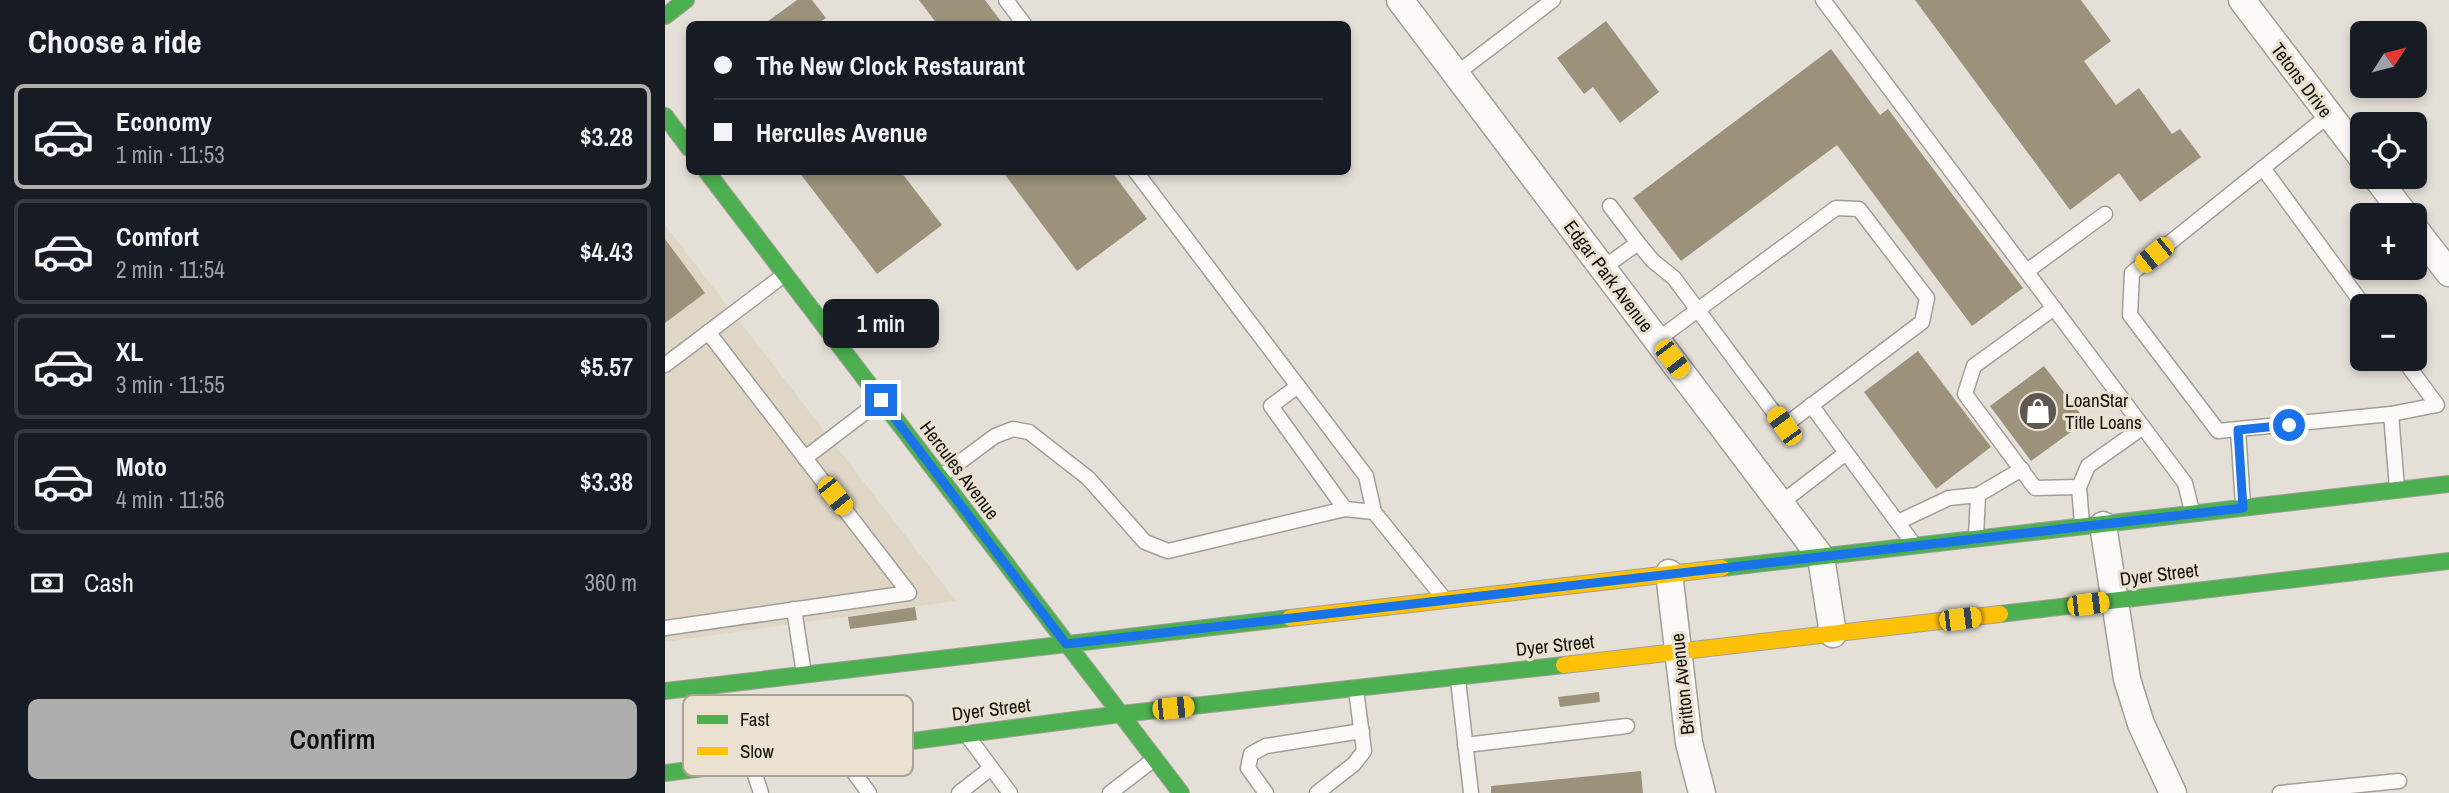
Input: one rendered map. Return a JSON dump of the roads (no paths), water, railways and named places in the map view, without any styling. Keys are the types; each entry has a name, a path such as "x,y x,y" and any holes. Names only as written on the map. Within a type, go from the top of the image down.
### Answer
{"main road":[{"path":"665,16 686,0"},
{"path":"665,116 686,144"},
{"name":"Hercules Avenue","path":"709,175 1181,793"},
{"path":"665,691 2449,484"},
{"name":"Dyer Street","path":"913,741 1121,714 1679,652 2449,561"},
{"name":"Dyer Street","path":"665,773 683,771"}],"street":[{"name":"Edgar Park Avenue","path":"1400,0 1821,557 1833,634"},
{"name":"Tetons Drive","path":"2242,0 2350,142"},
{"path":"2385,189 2396,203"},
{"path":"2427,245 2449,273"},
{"path":"2093,526 2113,601 2127,678 2141,724 2173,793"},
{"name":"Britton Avenue","path":"1669,573 1689,743 1702,793"}],"lane":[{"path":"1006,0 1022,21"},
{"path":"1456,74 1553,0"},
{"path":"1823,0 2185,483 2193,514"},
{"path":"2329,115 2132,272 2130,315 2218,431 2391,414 2443,402 2414,371"},
{"path":"2263,168 2355,294"},
{"path":"1138,175 1366,476 1374,512 1445,600"},
{"path":"1610,206 1653,261 1674,278 1698,309 1784,426 1922,322 1927,298 1859,209 1836,208 1698,309 1657,340"},
{"path":"2027,271 2105,214"},
{"path":"1603,268 1638,243"},
{"path":"665,365 785,274"},
{"path":"2054,308 1974,366 1965,394 2035,488 2079,487"},
{"path":"665,628 909,593 708,332"},
{"path":"1298,386 1271,406 1345,509"},
{"path":"805,458 881,400"},
{"path":"1811,405 1915,546"},
{"path":"2391,414 2398,490"},
{"path":"2093,526 2079,487 2088,466 2143,426"},
{"path":"940,477 995,436 1013,429 1028,432 1089,478 1146,542 1168,551 1345,509 1374,512"},
{"path":"2238,430 2243,508"},
{"path":"1781,503 1846,453"},
{"path":"1898,523 1949,498 1978,495 2022,469"},
{"path":"1976,539 1978,495"},
{"path":"794,609 804,675"},
{"path":"1458,677 1471,793"},
{"path":"1317,793 1354,764 1364,751 1356,688"},
{"path":"1465,745 1627,726"},
{"path":"1266,793 1248,768 1251,754 1266,746 1361,731"},
{"path":"966,734 1010,793"},
{"path":"1110,793 1155,759"},
{"path":"959,793 991,768"},
{"path":"756,776 761,793"},
{"path":"856,776 869,793"},
{"path":"2280,793 2399,781"}],"place":[{"name":"LoanStar Title Loans","path":"2038,411"}]}
